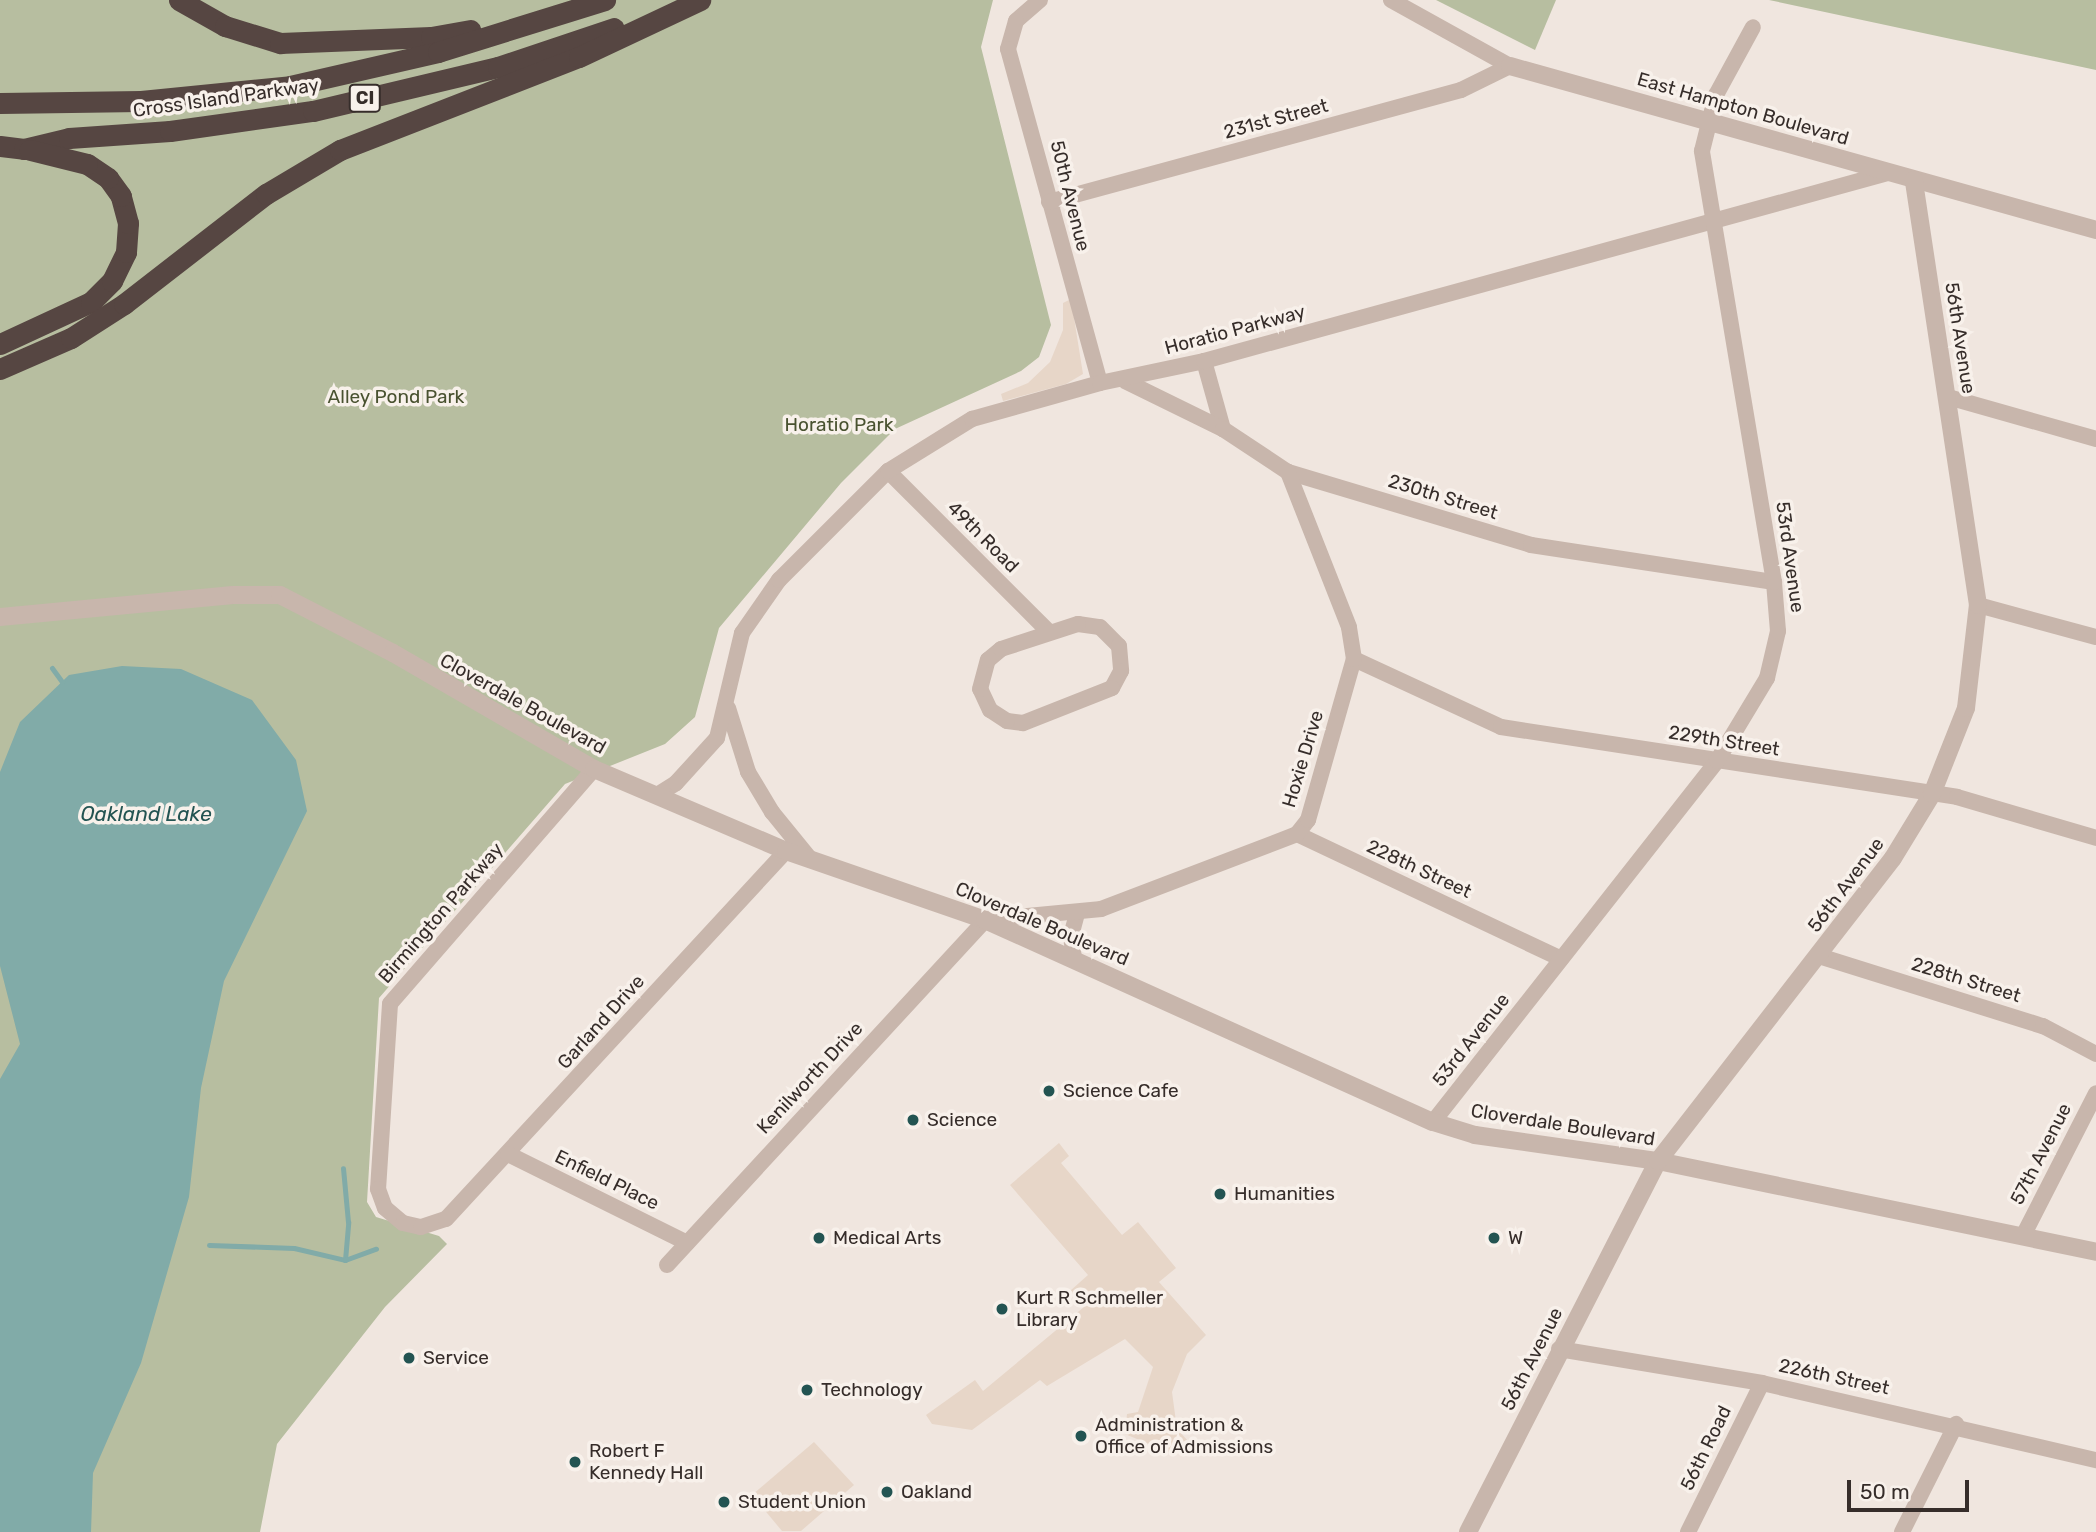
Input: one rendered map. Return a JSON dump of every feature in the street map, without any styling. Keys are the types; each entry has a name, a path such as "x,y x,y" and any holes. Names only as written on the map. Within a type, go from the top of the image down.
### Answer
{"highway":[{"path":"179,0 225,26 280,43 431,37 569,13"},
{"name":"Cross Island Parkway","path":"0,103 141,101 290,86 438,52 605,0"},
{"path":"0,369 71,338 124,304 266,194 340,150 579,57 697,0"},
{"name":"Cross Island Parkway","path":"0,146 24,149 69,138 170,131 313,111 498,66 697,0"},
{"path":"0,344 91,302 112,281 126,251 124,205 108,178 87,164 24,149"}],"street":[{"name":"50th Avenue","path":"1040,0 1016,21 1007,48 1100,383"},
{"name":"East Hampton Boulevard","path":"1391,0 1510,66 1708,119 1888,173 2096,230"},
{"name":"53rd Avenue","path":"1433,1122 1717,761 1767,678 1778,631 1774,582 1717,221 1702,151 1708,119 1730,64 1753,27"},
{"name":"231st Street","path":"1049,202 1461,90 1510,66"},
{"name":"Horatio Parkway","path":"657,795 676,783 717,738 727,707 731,671 742,633 757,607 888,471 972,419 1100,383 1125,381 1204,361 1888,173"},
{"name":"56th Avenue","path":"1468,1532 1559,1349 1658,1161 1893,858 1933,794 1966,708 1978,605 1914,180"},
{"path":"1204,361 1223,429"},
{"name":"230th Street","path":"1125,381 1223,429 1287,472 1531,545 1774,582"},
{"path":"1948,397 2096,439"},
{"name":"49th Road","path":"888,471 1049,632"},
{"name":"Hoxie Drive","path":"985,920 1077,914 1101,909 1297,834 1308,820 1354,659 1349,627 1287,472"},
{"name":"Cloverdale Boulevard","path":"0,617 233,595 279,595 393,653 594,769 786,851 985,920 1433,1122 1475,1135 1658,1161 2024,1234 2096,1252"},
{"path":"1978,605 2096,637"},
{"path":"1090,624 1110,634 1122,659 1117,682 1102,696 1023,723 997,716 980,689 988,660 1001,649 1049,632 1090,624"},
{"name":"229th Street","path":"1354,659 1501,727 1933,794 2096,838"},
{"name":"Horatio Parkway","path":"727,707 748,772 772,812 811,860"},
{"name":"Birmington Parkway","path":"446,1219 421,1227 403,1223 381,1199 390,1004 594,769"},
{"name":"228th Street","path":"1297,834 1561,959"},
{"name":"Garland Drive","path":"446,1219 786,851"},
{"path":"1074,958 1071,936 1077,914"},
{"name":"Kenilworth Drive","path":"667,1265 985,920"},
{"name":"228th Street","path":"1819,956 2043,1026 2096,1054"},
{"name":"57th Avenue","path":"2024,1234 2096,1093"},
{"name":"Enfield Place","path":"508,1154 687,1243"},
{"name":"226th Street","path":"1559,1349 1762,1383 1956,1424 2096,1460"},
{"name":"56th Road","path":"1688,1532 1762,1383"},
{"path":"1902,1532 1956,1424"}],"green space":[{"name":"Alley Pond Park","path":"0,0 993,0 981,47 1051,325 1039,357 1021,371 895,429 841,483 719,628 695,717 665,744 565,784 379,998 367,1202 376,1217 439,1236 447,1244 385,1307 277,1444 260,1532 0,1532"},
{"path":"1436,0 1556,0 1535,50"},
{"path":"1769,0 2096,0 2096,70"}],"shaded area":[{"path":"1071,299 1083,374 1066,384 1003,401 1001,394 1028,383 1050,362 1063,330 1063,303"},
{"path":"1059,1143 1069,1156 1061,1163 1122,1235 1138,1222 1176,1268 1159,1282 1206,1335 1187,1354 1172,1392 1177,1429 1189,1442 1175,1455 1125,1434 1127,1414 1138,1412 1153,1367 1125,1339 1047,1386 1040,1380 972,1430 932,1424 926,1415 975,1380 983,1391 1084,1307 1070,1291 1088,1275 1010,1185"},
{"path":"814,1442 854,1485 801,1531 782,1531 752,1495"}],"water":[{"name":"Oakland Lake","path":"122,666 181,669 252,700 296,760 307,811 224,981 201,1088 189,1197 141,1363 93,1473 91,1532 0,1532 0,1079 20,1044 0,966 0,772 20,722 69,675"}],"waterway":[{"path":"52,668 62,682"},
{"path":"209,1245 294,1248 345,1260 348,1222 343,1168"},
{"path":"345,1260 376,1249"}],"place":[{"name":"Science Cafe","path":"1049,1091"},
{"name":"Science","path":"913,1120"},
{"name":"Humanities","path":"1220,1194"},
{"name":"Medical Arts","path":"819,1238"},
{"name":"W","path":"1494,1238"},
{"name":"Kurt R Schmeller Library","path":"1002,1309"},
{"name":"Service","path":"409,1358"},
{"name":"Technology","path":"807,1390"},
{"name":"Administration & Office of Admissions","path":"1081,1436"},
{"name":"Robert F Kennedy Hall","path":"575,1462"},
{"name":"Oakland","path":"887,1492"},
{"name":"Student Union","path":"724,1502"}],"park label":[{"name":"Horatio Park","path":"839,425"}]}
